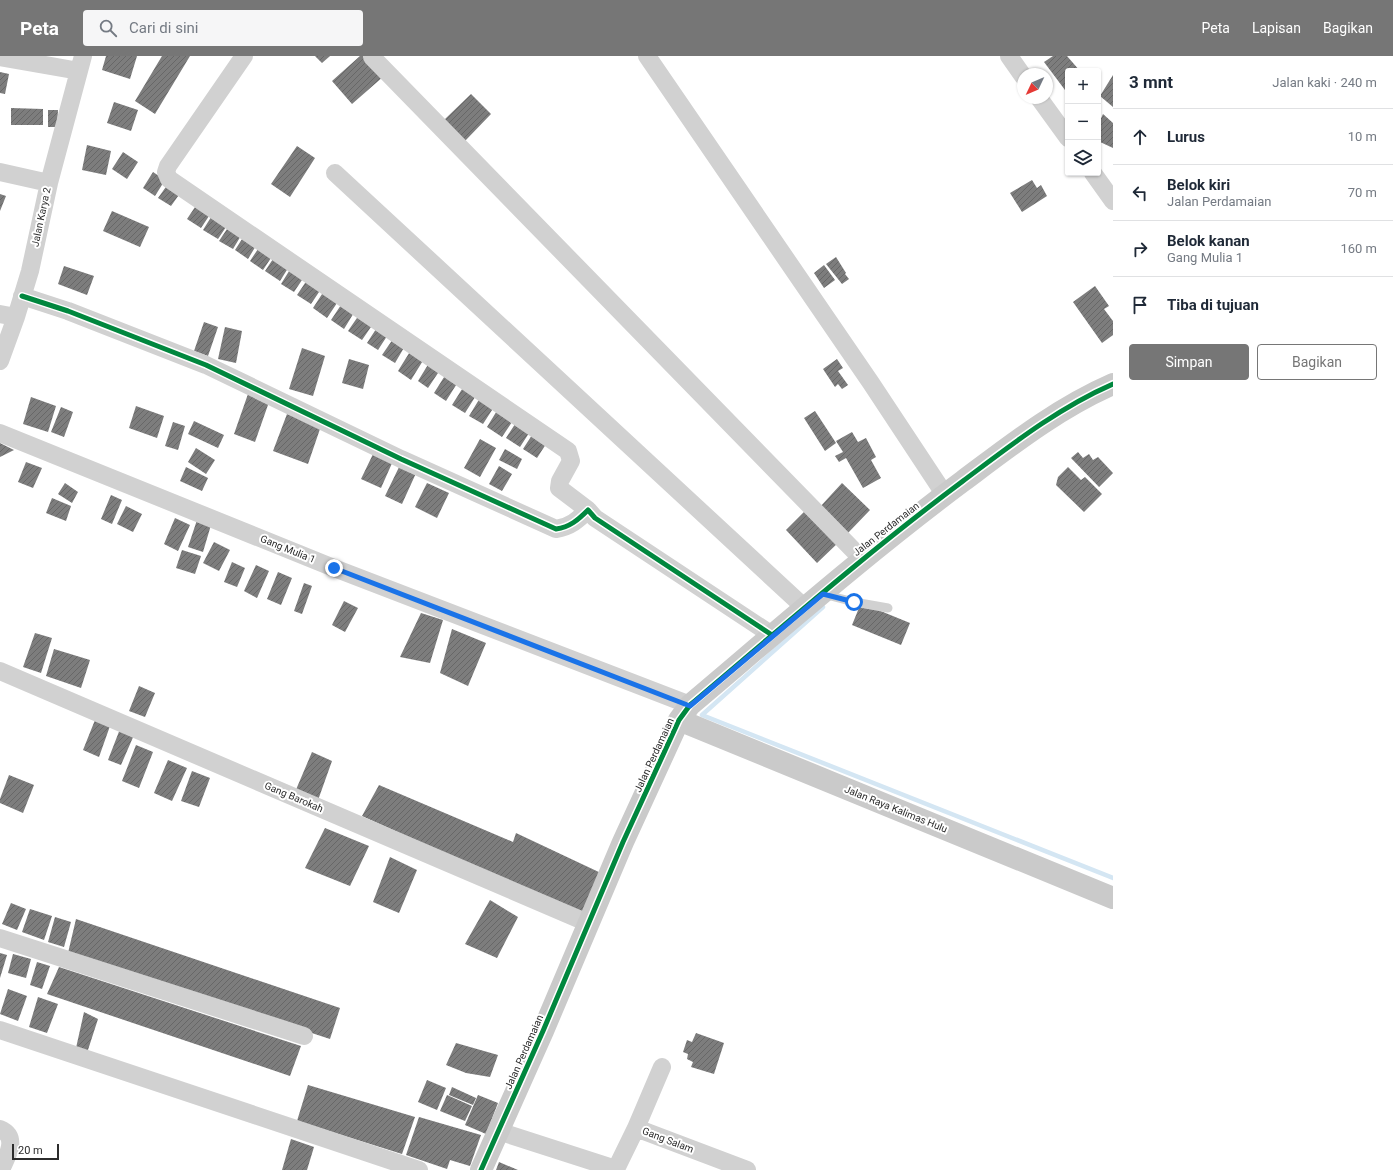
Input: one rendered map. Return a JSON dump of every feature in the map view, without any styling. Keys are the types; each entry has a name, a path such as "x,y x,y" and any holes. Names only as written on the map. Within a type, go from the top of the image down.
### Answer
{"street":[{"path":"244,56 168,166 166,172 169,179 568,451 571,461 560,480 560,488 602,522 772,635"},
{"path":"647,56 871,383 945,495"},
{"path":"1009,56 1017,68"},
{"path":"0,57 81,64"},
{"path":"372,57 862,559"},
{"name":"Jalan Karya 2","path":"0,361 8,316 22,296 49,182 81,64"},
{"path":"1043,104 1065,134"},
{"path":"0,172 49,182"},
{"path":"335,173 805,608"},
{"path":"1095,176 1113,201"},
{"path":"22,296 68,311 206,365 401,459 556,529 564,528 574,523 588,510"},
{"name":"Jalan Perdamaian","path":"481,1170 543,1031 623,842 684,713 772,635 823,594 862,559 945,495 1048,418 1080,399 1113,384"},
{"name":"Gang Mulia 1","path":"0,433 334,568 684,713"},
{"name":"Gang Barokah","path":"0,671 588,923"},
{"name":"Jalan Raya Kalimas Hulu","path":"684,713 1113,898"},
{"path":"0,938 304,1036"},
{"path":"0,1030 419,1170"},
{"path":"636,1128 662,1067"},
{"name":"Gang Salam","path":"498,1131 616,1169 636,1128 747,1170"},
{"path":"0,1129 7,1132 10,1137 11,1145 1,1170"}],"lane":[{"path":"823,594 840,599 888,608"}],"building":[{"path":"106,56 137,56 130,79 102,70"},
{"path":"162,56 190,56 155,114 135,101"},
{"path":"315,56 330,56 322,63"},
{"path":"360,56 366,56 384,76 352,104 332,81"},
{"path":"1053,56 1067,56 1077,68 1065,68 1065,90 1053,74 1053,68 1048,68 1044,62"},
{"path":"0,72 9,74 5,94 0,93"},
{"path":"1113,75 1113,107 1101,97"},
{"path":"471,94 491,114 465,141 444,120"},
{"path":"114,102 138,110 131,131 107,123"},
{"path":"11,108 43,109 43,125 11,125"},
{"path":"48,110 58,110 57,127 48,127"},
{"path":"1103,114 1113,123 1113,148 1101,142 1101,118"},
{"path":"87,145 111,151 106,175 82,170"},
{"path":"297,146 315,158 290,197 271,184"},
{"path":"123,152 138,162 127,179 112,169"},
{"path":"153,172 165,180 155,196 143,188"},
{"path":"1032,180 1037,188 1041,185 1047,196 1022,212 1010,193"},
{"path":"168,184 181,192 171,206 158,198"},
{"path":"0,194 6,196 0,211"},
{"path":"197,204 211,213 201,228 187,219"},
{"path":"112,211 149,227 140,247 103,231"},
{"path":"213,214 228,224 218,239 203,230"},
{"path":"229,226 242,234 233,249 219,241"},
{"path":"244,236 257,244 248,259 235,250"},
{"path":"260,246 273,255 263,270 250,261"},
{"path":"275,256 290,265 280,281 265,271"},
{"path":"836,257 849,279 842,284 826,264"},
{"path":"824,265 835,280 824,288 814,273"},
{"path":"64,266 94,276 87,295 58,284"},
{"path":"291,268 304,277 294,292 281,284"},
{"path":"307,280 321,289 311,304 297,295"},
{"path":"1095,286 1109,306 1104,309 1113,321 1113,335 1102,343 1073,302"},
{"path":"324,291 339,300 327,318 313,308"},
{"path":"343,302 355,311 344,329 331,320"},
{"path":"359,315 373,324 362,340 348,331"},
{"path":"204,322 218,327 208,356 194,351"},
{"path":"378,326 389,333 378,350 367,343"},
{"path":"225,327 242,331 236,363 218,359"},
{"path":"393,339 405,346 395,363 382,355"},
{"path":"302,348 325,356 313,396 289,389"},
{"path":"411,350 424,359 411,380 398,371"},
{"path":"349,359 369,365 363,389 342,383"},
{"path":"837,359 843,368 838,371 848,385 842,389 838,384 835,387 823,369"},
{"path":"429,363 440,370 428,388 418,381"},
{"path":"446,374 458,382 446,401 434,393"},
{"path":"464,386 477,394 465,413 452,405"},
{"path":"248,394 269,402 255,442 234,434"},
{"path":"31,397 56,406 48,432 23,424"},
{"path":"480,398 494,407 483,424 469,416"},
{"path":"136,406 164,416 157,438 129,428"},
{"path":"61,407 73,412 64,437 51,432"},
{"path":"498,409 514,419 502,437 487,427"},
{"path":"815,411 836,443 825,451 804,418"},
{"path":"287,414 321,426 308,464 273,451"},
{"path":"194,421 224,435 218,448 188,434"},
{"path":"517,421 531,430 520,447 506,438"},
{"path":"173,422 185,426 178,450 165,446"},
{"path":"534,432 548,441 537,458 523,449"},
{"path":"852,432 858,442 866,438 876,457 871,460 881,478 863,488 846,458 839,462 835,456 843,452 836,441"},
{"path":"480,439 496,448 480,477 464,468"},
{"path":"0,443 14,450 0,457"},
{"path":"196,448 215,460 206,474 188,462"},
{"path":"505,449 522,459 517,469 499,460"},
{"path":"374,452 393,461 381,488 361,479"},
{"path":"1078,452 1083,458 1089,454 1093,460 1098,457 1113,473 1099,487 1071,458"},
{"path":"26,462 42,468 33,488 18,482"},
{"path":"401,463 417,471 402,504 385,496"},
{"path":"499,466 512,474 502,491 489,484"},
{"path":"186,467 208,478 202,491 180,481"},
{"path":"1068,467 1081,480 1085,477 1102,494 1084,512 1056,485 1058,477"},
{"path":"65,483 78,492 72,503 58,494"},
{"path":"427,483 449,493 437,518 415,507"},
{"path":"842,483 870,510 847,534 819,508"},
{"path":"111,495 122,500 112,524 101,519"},
{"path":"52,498 71,506 66,521 46,513"},
{"path":"126,506 142,514 133,532 117,524"},
{"path":"808,508 840,541 817,563 786,530"},
{"path":"175,518 190,525 178,551 164,544"},
{"path":"197,520 211,525 203,552 188,547"},
{"path":"214,542 230,550 219,571 203,563"},
{"path":"182,550 201,556 195,574 176,568"},
{"path":"232,562 245,568 237,587 224,582"},
{"path":"256,565 269,571 257,598 244,591"},
{"path":"278,572 292,578 281,605 267,599"},
{"path":"304,583 312,586 302,614 294,611"},
{"path":"344,601 358,608 345,632 332,625"},
{"path":"861,603 910,623 901,645 852,625"},
{"path":"421,613 443,620 430,663 400,657"},
{"path":"452,629 486,643 468,686 440,673"},
{"path":"35,633 52,638 41,673 23,667"},
{"path":"54,649 90,660 81,688 46,676"},
{"path":"139,686 155,693 145,717 129,711"},
{"path":"95,720 110,726 99,757 83,750"},
{"path":"120,729 134,735 121,765 108,760"},
{"path":"136,745 153,752 139,788 122,781"},
{"path":"312,752 332,761 317,803 295,792"},
{"path":"168,760 187,768 172,801 154,793"},
{"path":"192,771 210,778 199,807 181,801"},
{"path":"9,775 34,785 23,813 0,803 0,799"},
{"path":"379,785 513,842 516,833 603,874 584,916 362,816"},
{"path":"325,828 369,846 350,886 305,868"},
{"path":"390,857 417,870 399,913 373,902"},
{"path":"490,900 518,917 497,958 465,944"},
{"path":"11,903 26,909 17,930 2,924"},
{"path":"30,909 52,916 44,940 22,932"},
{"path":"55,917 71,922 64,947 48,942"},
{"path":"76,919 340,1008 330,1039 68,953"},
{"path":"0,953 7,955 0,978"},
{"path":"13,954 31,959 26,978 8,973"},
{"path":"37,962 50,966 42,989 30,985"},
{"path":"59,967 301,1046 290,1076 47,994"},
{"path":"8,989 27,996 18,1021 0,1014"},
{"path":"38,997 58,1004 47,1033 29,1027"},
{"path":"84,1012 98,1019 87,1053 76,1048"},
{"path":"696,1033 724,1043 714,1074 691,1067 693,1062 687,1059 688,1054 683,1052 687,1040 692,1042"},
{"path":"456,1043 498,1055 490,1077 466,1073 446,1065"},
{"path":"427,1080 446,1088 437,1110 418,1102"},
{"path":"308,1085 415,1117 402,1154 297,1121"},
{"path":"452,1087 476,1098 473,1105 449,1095"},
{"path":"447,1095 472,1106 465,1121 440,1111"},
{"path":"478,1095 498,1103 486,1134 465,1125"},
{"path":"419,1117 481,1135 470,1166 450,1160 447,1169 406,1155"},
{"path":"291,1139 314,1147 307,1170 282,1170"},
{"path":"499,1162 518,1170 496,1170"}],"waterway":[{"path":"823,607 702,715 1113,878"}],"cycle path":[{"path":"22,296 68,311 206,365 401,459 556,529 566,527 581,517 588,510 595,518 772,635"},
{"path":"481,1170 543,1031 623,842 679,720 690,705 893,535 963,481 1035,428 1073,404 1113,384"}],"route":[{"path":"334,568 690,706 772,635 823,594 833,598 854,602"}]}
